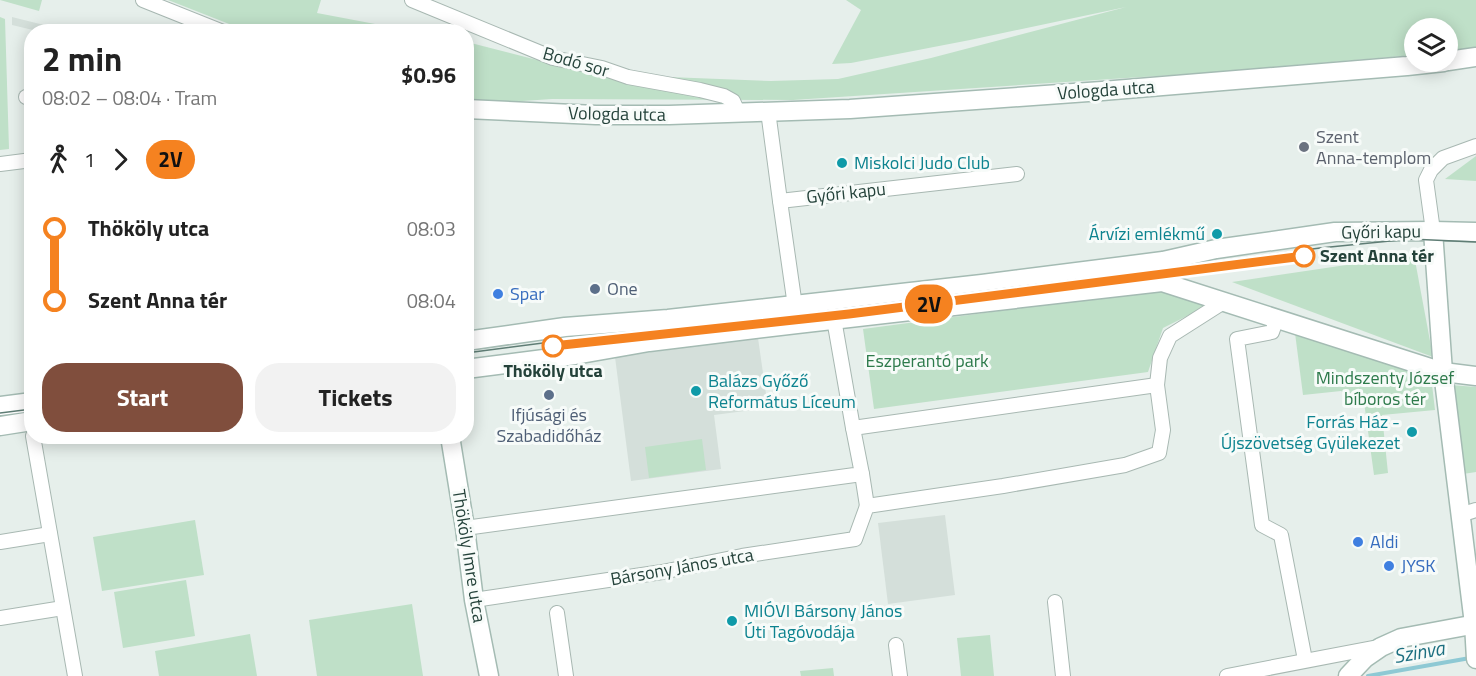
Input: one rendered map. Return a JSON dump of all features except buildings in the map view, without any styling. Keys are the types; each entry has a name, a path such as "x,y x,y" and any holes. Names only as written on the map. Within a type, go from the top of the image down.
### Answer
{"street":[{"name":"Bodó sor","path":"412,0 470,24"},
{"path":"148,1 204,24"},
{"name":"Bodó sor","path":"474,26 553,58 602,68 628,77 724,96 733,101 738,112"},
{"name":"Vologda utca","path":"1458,59 1476,57"},
{"name":"Vologda utca","path":"474,109 596,115 669,115 850,109 1068,94 1404,66"},
{"path":"768,111 780,201"},
{"path":"1476,146 1443,158 1431,170 1426,180 1433,231 1443,372 1468,513 1476,659"},
{"path":"0,164 24,161"},
{"name":"Győri kapu","path":"796,315 780,201 1017,174"},
{"name":"Győri kapu","path":"474,368 575,356 796,315 831,302 1163,261 1216,249 1335,232 1476,232"},
{"name":"Győri kapu","path":"474,340 565,327 668,320 796,315 834,320 1162,282 1225,301"},
{"path":"867,506 1125,465 1159,453 1163,430 1157,385 1160,358 1170,336 1225,301 1443,372 1476,376"},
{"name":"Bársony János utca","path":"474,600 662,572 742,556 855,538 867,506 831,302"},
{"path":"1277,318 1272,332 1237,339 1262,525 1281,535 1305,660"},
{"path":"853,428 1157,385"},
{"path":"0,406 24,403"},
{"path":"0,426 24,424"},
{"path":"34,444 75,676"},
{"name":"Thököly Imre utca","path":"451,444 474,600 489,676"},
{"path":"465,528 862,474"},
{"path":"0,542 50,534"},
{"path":"1055,602 1063,676"},
{"path":"0,618 63,608"},
{"path":"557,613 566,676"},
{"path":"1348,676 1365,658 1401,638 1475,629"},
{"path":"896,645 900,676"},
{"path":"1227,676 1382,647"}],"shaded area":[{"path":"12,17 40,24 24,24 24,28 12,25"},
{"path":"758,338 768,408 714,415 721,469 631,481 615,357"},
{"path":"945,515 955,595 888,604 878,523"}],"green space":[{"path":"0,0 42,0 39,11"},
{"path":"168,0 321,0 317,13 375,24 229,24"},
{"path":"846,0 1476,0 1476,47 1458,50 1458,18 1404,18 1404,56 1203,73 793,100 552,99 474,105 474,44 592,74 771,81 838,79 931,58 1126,7 970,40 851,63 832,64 861,10"},
{"path":"0,17 5,19 9,149 0,150"},
{"path":"1476,156 1476,181 1445,179"},
{"name":"Szent Anna tér","path":"1414,255 1433,357 1232,282"},
{"name":"Eszperantó park","path":"1165,289 1209,305 1163,328 1148,372 874,409 863,329"},
{"name":"Mindszenty József bíboros tér","path":"1295,333 1431,376 1435,410 1382,415 1388,473 1374,475 1364,402 1341,391 1303,395"},
{"path":"1451,385 1476,387 1476,472 1463,474"},
{"path":"702,439 706,470 649,478 645,447"},
{"path":"195,520 204,575 102,591 93,537"},
{"path":"186,580 195,636 123,648 114,592"},
{"path":"412,604 423,676 317,676 309,620"},
{"path":"250,634 257,676 159,676 155,651"},
{"path":"990,635 994,676 961,676 957,638"},
{"path":"833,668 834,676 801,676 800,671"}],"waterway":[{"name":"Szinva","path":"1368,676 1470,658"}],"tram line":[{"path":"474,352 833,310 1320,248 1410,239 1476,242"},
{"name":"2V","path":"553,346 849,314 1304,256"},
{"path":"0,413 24,410"}],"place":[{"name":"Szent Anna-templom","path":"1304,147"},
{"name":"Miskolci Judo Club","path":"842,163"},
{"name":"Árvízi emlékmű","path":"1217,234"},
{"name":"Szent Anna tér","path":"1304,256"},
{"name":"One","path":"595,289"},
{"name":"Spar","path":"498,294"},
{"name":"Thököly utca","path":"553,346"},
{"name":"Balázs Győző Református Líceum","path":"696,391"},
{"name":"Ifjúsági és Szabadidőház","path":"549,395"},
{"name":"Forrás Ház - Újszövetség Gyülekezet","path":"1412,432"},
{"name":"Aldi","path":"1358,542"},
{"name":"JYSK","path":"1389,566"},
{"name":"MIÓVI Bársony János Úti Tagóvodája","path":"732,621"}]}
